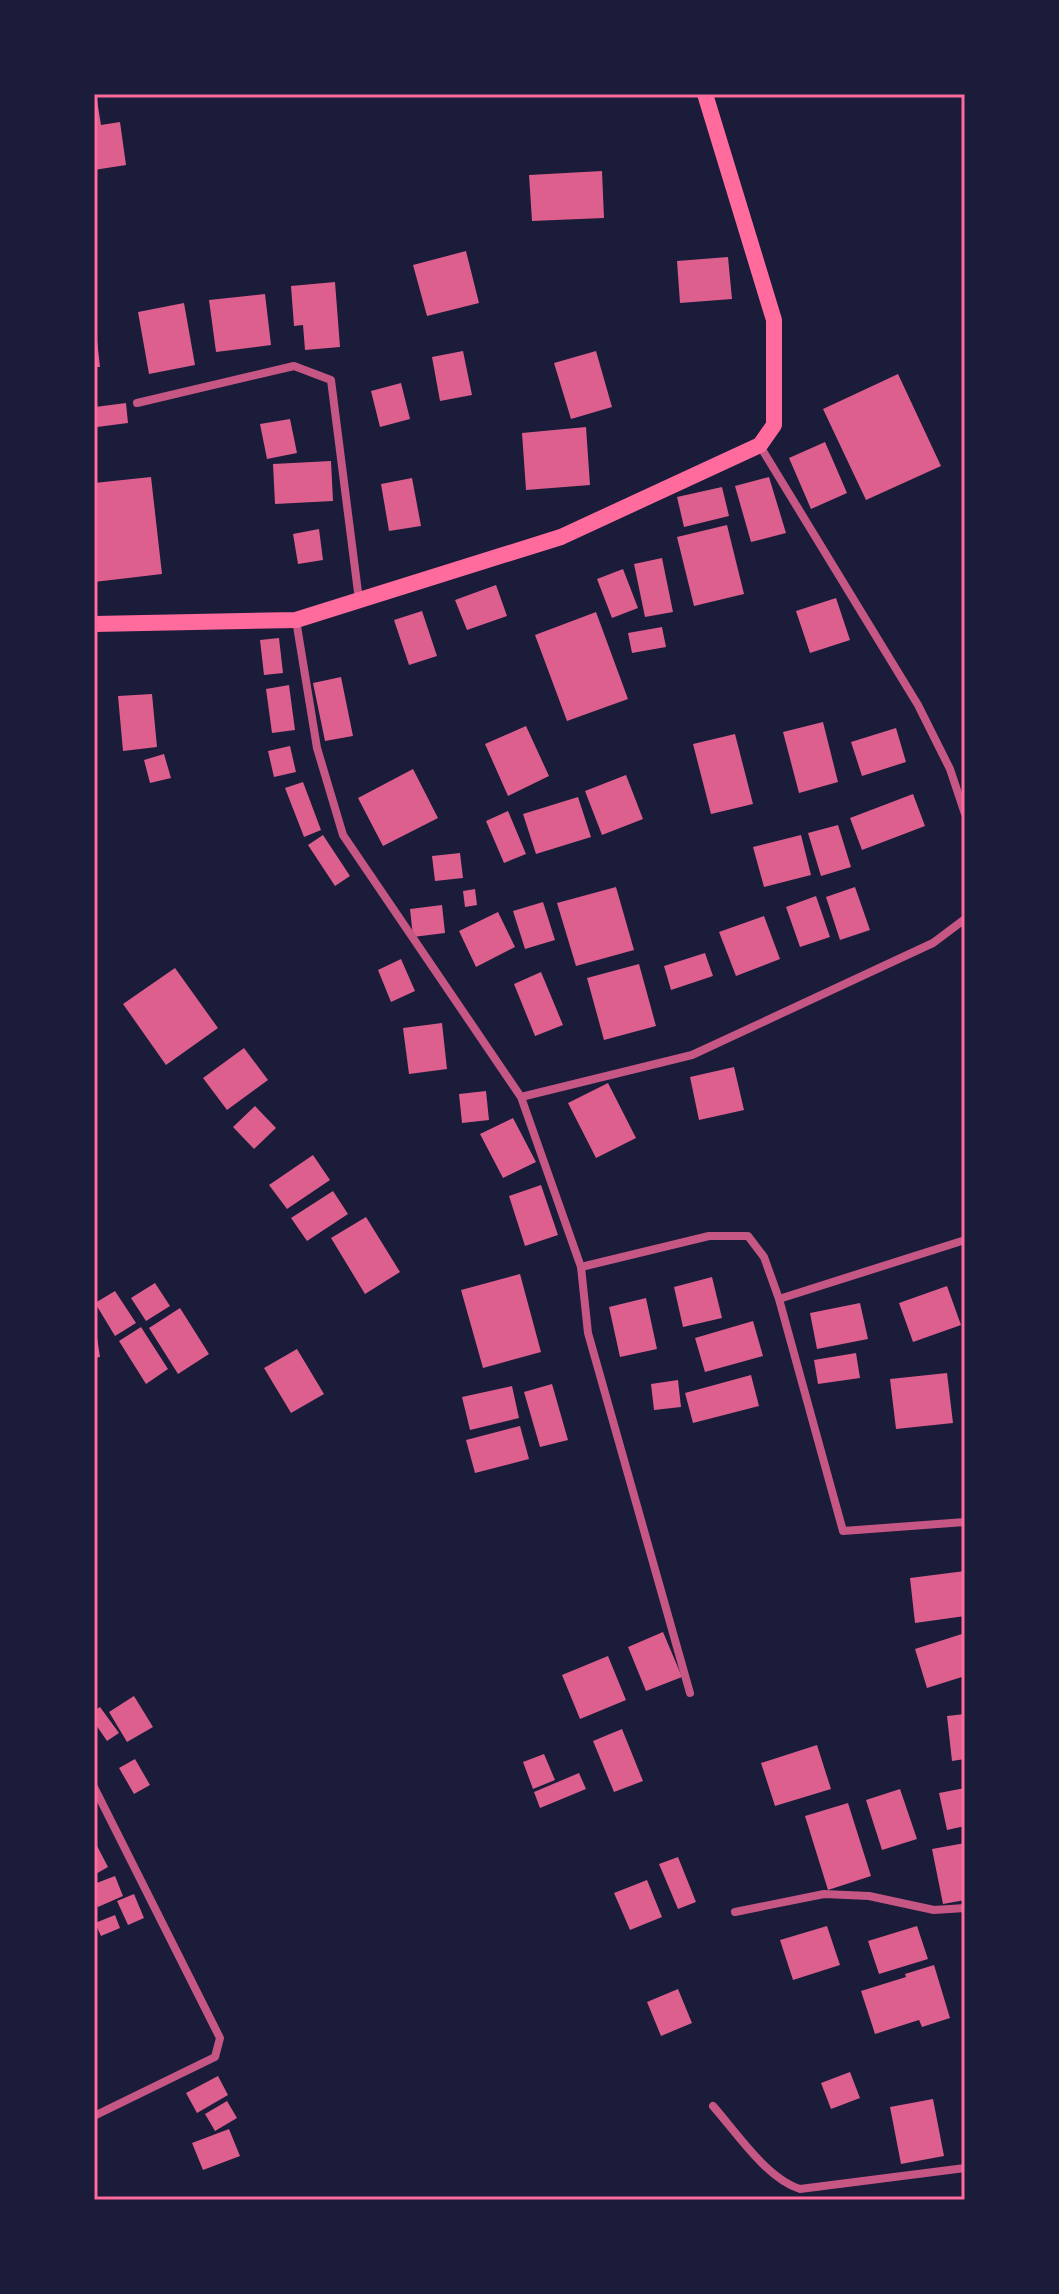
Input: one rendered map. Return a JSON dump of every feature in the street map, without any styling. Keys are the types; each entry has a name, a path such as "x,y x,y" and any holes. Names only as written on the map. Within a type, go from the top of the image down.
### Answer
{"main road":[{"path":"94,624 296,620 561,537 760,445 774,425 774,320 705,94"}],"street":[{"path":"137,403 294,366 331,380 359,600"},
{"path":"760,445 918,705 950,769 965,814"},
{"path":"296,620 317,748 343,835 521,1097 581,1267 588,1333 690,1693"},
{"path":"521,1097 692,1055 933,943 965,919"},
{"path":"581,1267 709,1236 748,1236 764,1257 779,1299 843,1531 965,1522"},
{"path":"779,1299 965,1240"},
{"path":"94,1787 220,2038 215,2057 94,2116"},
{"path":"735,1912 824,1894 869,1896 934,1910 965,1908"},
{"path":"713,2106 772,2173 786,2185 800,2189 965,2168"}],"building":[{"path":"94,100 97,100 101,125 120,122 126,165 94,170"},
{"path":"602,171 604,218 532,221 529,175"},
{"path":"466,251 479,303 427,316 413,265"},
{"path":"728,257 732,299 680,303 677,261"},
{"path":"335,282 340,347 305,350 303,325 294,326 291,286"},
{"path":"265,294 271,345 216,352 209,300"},
{"path":"184,303 195,365 149,374 138,312"},
{"path":"96,331 100,367 94,367"},
{"path":"463,351 472,395 440,401 432,357"},
{"path":"596,351 612,407 571,419 554,363"},
{"path":"898,374 941,466 866,500 823,409"},
{"path":"401,383 410,419 380,427 371,391"},
{"path":"126,403 128,423 97,427 95,407"},
{"path":"290,419 297,453 267,459 260,424"},
{"path":"586,427 590,485 526,490 522,433"},
{"path":"825,442 847,493 811,509 789,458"},
{"path":"331,461 333,501 275,504 273,464"},
{"path":"151,477 162,574 94,582 94,483"},
{"path":"769,477 786,533 751,542 735,486"},
{"path":"412,478 421,526 389,531 381,484"},
{"path":"722,487 729,516 684,527 677,497"},
{"path":"727,525 744,594 694,606 677,537"},
{"path":"319,529 323,560 298,564 293,534"},
{"path":"662,558 673,612 645,617 634,564"},
{"path":"623,569 638,608 612,618 597,579"},
{"path":"496,585 507,616 467,630 455,600"},
{"path":"836,598 850,640 810,653 796,611"},
{"path":"422,611 437,656 409,665 394,620"},
{"path":"596,612 628,699 567,721 535,635"},
{"path":"662,627 666,647 632,653 628,633"},
{"path":"279,638 283,673 264,675 260,640"},
{"path":"341,677 353,736 325,741 313,683"},
{"path":"289,685 295,730 272,733 266,689"},
{"path":"152,694 157,747 123,751 118,696"},
{"path":"823,722 838,782 799,793 783,732"},
{"path":"526,726 549,776 508,796 485,744"},
{"path":"896,728 906,762 862,776 851,742"},
{"path":"735,734 753,804 711,814 693,744"},
{"path":"290,746 296,772 274,777 268,751"},
{"path":"164,754 171,778 150,783 144,760"},
{"path":"413,769 438,818 383,846 358,798"},
{"path":"626,775 643,819 602,835 585,791"},
{"path":"303,782 321,830 304,837 285,788"},
{"path":"913,794 925,826 862,850 850,818"},
{"path":"578,797 591,837 536,854 523,814"},
{"path":"508,811 526,854 504,863 486,821"},
{"path":"838,825 851,867 821,876 808,833"},
{"path":"323,835 350,876 335,886 308,845"},
{"path":"801,835 811,875 764,887 753,847"},
{"path":"460,853 463,878 435,881 432,856"},
{"path":"616,887 634,950 576,966 557,903"},
{"path":"855,887 870,930 840,940 826,897"},
{"path":"475,889 477,905 465,907 463,891"},
{"path":"816,896 830,937 800,947 786,907"},
{"path":"543,902 555,940 525,949 513,911"},
{"path":"442,905 445,933 413,937 410,909"},
{"path":"498,912 515,947 476,967 459,931"},
{"path":"764,916 780,959 736,976 719,932"},
{"path":"705,953 713,976 671,990 664,966"},
{"path":"401,959 415,991 391,1002 378,970"},
{"path":"639,964 656,1026 604,1040 587,978"},
{"path":"175,968 218,1028 166,1065 123,1004"},
{"path":"541,972 563,1025 535,1036 514,984"},
{"path":"442,1023 447,1069 409,1074 403,1028"},
{"path":"244,1048 268,1080 227,1110 203,1078"},
{"path":"734,1067 744,1110 699,1120 690,1077"},
{"path":"608,1083 636,1138 596,1158 568,1103"},
{"path":"486,1091 489,1120 462,1123 459,1094"},
{"path":"255,1106 276,1128 254,1149 233,1127"},
{"path":"513,1118 536,1162 503,1178 480,1134"},
{"path":"313,1155 330,1180 287,1209 269,1185"},
{"path":"541,1185 558,1235 525,1246 509,1196"},
{"path":"333,1191 348,1214 307,1241 291,1218"},
{"path":"366,1217 400,1272 365,1294 331,1238"},
{"path":"520,1274 541,1352 483,1368 461,1290"},
{"path":"712,1277 722,1318 683,1327 674,1287"},
{"path":"155,1283 170,1306 146,1321 131,1298"},
{"path":"947,1286 961,1325 913,1342 899,1303"},
{"path":"115,1291 136,1323 115,1336 95,1303"},
{"path":"646,1298 657,1349 620,1357 609,1307"},
{"path":"860,1303 868,1339 817,1349 810,1313"},
{"path":"180,1308 209,1354 178,1374 149,1328"},
{"path":"753,1321 763,1356 705,1372 695,1338"},
{"path":"141,1327 168,1369 146,1384 119,1341"},
{"path":"94,1331 100,1357 94,1358"},
{"path":"297,1349 324,1394 291,1413 264,1368"},
{"path":"856,1353 860,1378 818,1384 814,1360"},
{"path":"947,1373 953,1423 896,1429 890,1379"},
{"path":"751,1375 759,1406 693,1423 685,1393"},
{"path":"678,1380 681,1407 654,1410 651,1384"},
{"path":"552,1384 568,1440 540,1447 524,1392"},
{"path":"512,1386 519,1418 470,1430 462,1397"},
{"path":"520,1426 529,1459 475,1473 466,1440"},
{"path":"965,1571 965,1616 915,1623 910,1578"},
{"path":"663,1632 682,1677 646,1691 628,1647"},
{"path":"965,1633 965,1676 927,1688 915,1649"},
{"path":"608,1656 626,1700 580,1719 562,1675"},
{"path":"134,1696 153,1727 127,1742 109,1712"},
{"path":"100,1707 119,1733 107,1741 94,1722 94,1711"},
{"path":"965,1714 965,1759 952,1761 947,1716"},
{"path":"622,1729 643,1781 614,1792 593,1741"},
{"path":"817,1745 831,1789 775,1806 761,1763"},
{"path":"544,1754 555,1780 533,1789 523,1762"},
{"path":"135,1759 150,1785 134,1794 119,1768"},
{"path":"579,1773 586,1789 540,1808 534,1792"},
{"path":"965,1788 965,1826 947,1830 939,1793"},
{"path":"900,1789 917,1839 882,1850 866,1800"},
{"path":"848,1803 871,1876 828,1890 805,1816"},
{"path":"94,1840 108,1867 94,1875"},
{"path":"965,1843 965,1900 943,1904 932,1849"},
{"path":"678,1857 696,1902 678,1909 659,1864"},
{"path":"115,1876 123,1896 98,1907 94,1884"},
{"path":"647,1880 662,1917 630,1930 614,1893"},
{"path":"134,1894 144,1918 128,1925 117,1901"},
{"path":"115,1915 120,1928 101,1936 95,1923"},
{"path":"827,1926 840,1965 793,1980 780,1940"},
{"path":"917,1926 928,1959 879,1974 868,1941"},
{"path":"934,1965 950,2018 922,2027 919,2020 875,2034 861,1991"},
{"path":"678,1989 692,2023 661,2036 647,2002"},
{"path":"850,2072 860,2098 831,2109 821,2083"},
{"path":"218,2076 228,2095 197,2113 186,2093"},
{"path":"933,2099 944,2156 901,2164 890,2107"},
{"path":"227,2101 237,2118 215,2131 205,2114"},
{"path":"229,2129 240,2156 203,2170 192,2143"}]}
